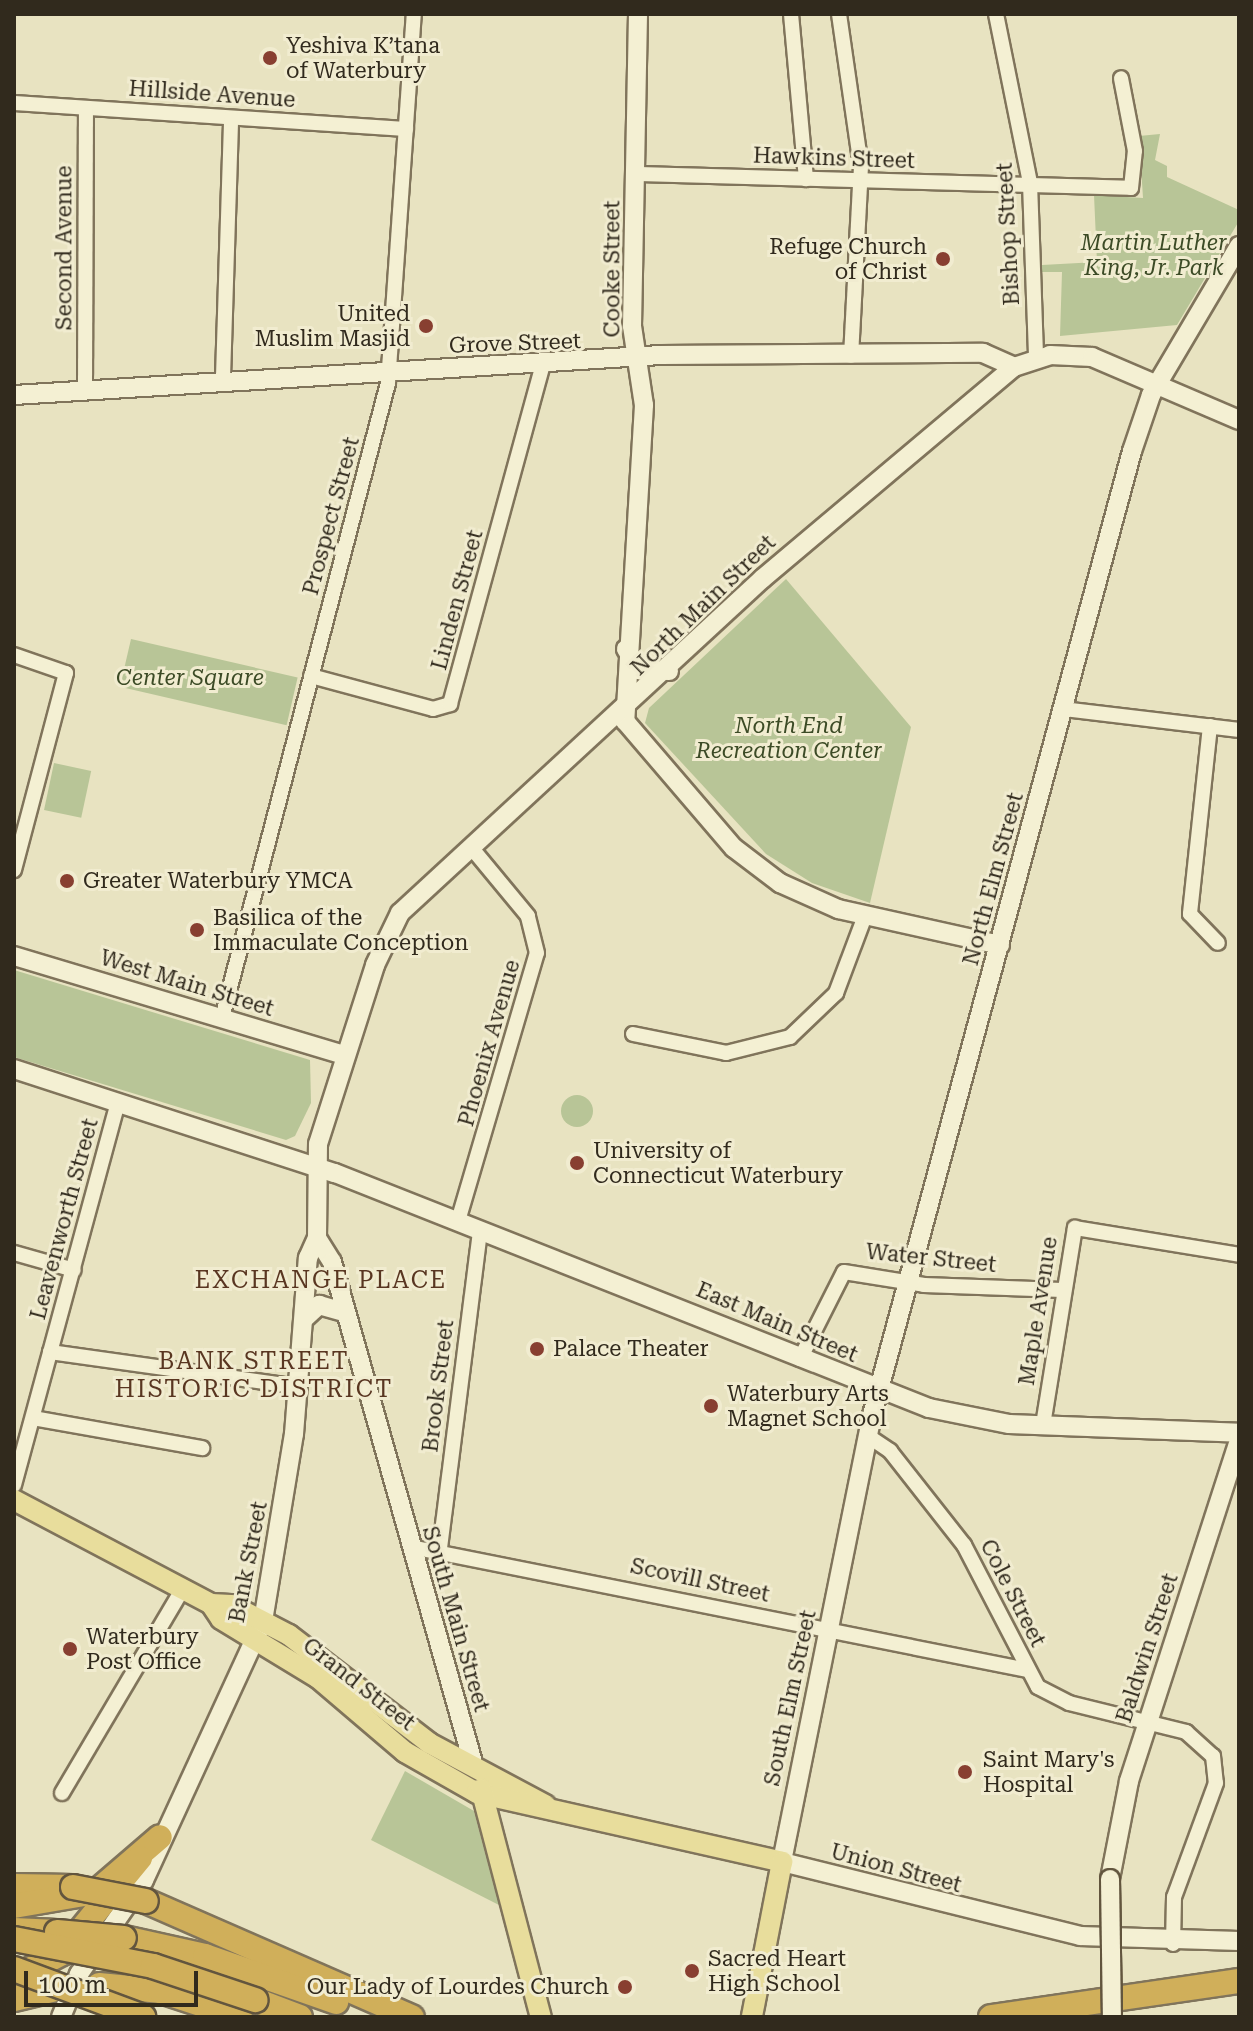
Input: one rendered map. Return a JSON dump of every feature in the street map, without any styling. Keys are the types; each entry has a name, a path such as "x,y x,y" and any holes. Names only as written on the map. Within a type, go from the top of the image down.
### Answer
{"highway":[{"path":"14,1978 62,1953 160,1837"},
{"path":"14,1906 78,1899 140,1858"},
{"path":"14,1886 73,1887 146,1901 412,2017"},
{"path":"14,1930 124,1938 243,1968 375,2017"},
{"path":"14,1939 153,1966 248,2008"},
{"path":"14,1969 143,2017"},
{"path":"991,2017 1239,1981"},
{"path":"14,1999 60,1988 99,1985 161,1991 300,2017"}],"main road":[{"name":"Cooke Street","path":"623,713 625,647 644,415 639,358 632,326 638,14"},
{"path":"1158,382 1239,246"},
{"name":"Grove Street","path":"14,395 223,377 542,367 639,358 988,353 1014,367"},
{"name":"North Main Street","path":"316,1166 345,1055 395,919 471,847 672,669 762,579 1014,367 1036,358 1092,357 1158,382 1239,420"},
{"name":"North Elm Street","path":"879,1391 1063,709 1158,382"},
{"path":"625,647 639,670 672,669"},
{"path":"623,713 634,735 747,859 805,896 865,916 1000,945"},
{"name":"West Main Street","path":"14,956 345,1055"},
{"path":"14,1069 316,1166"},
{"name":"East Main Street","path":"316,1166 879,1391 963,1417 1043,1425 1239,1433"},
{"name":"Bank Street","path":"62,2017 79,1974 141,1886 160,1837 260,1630 299,1387 304,1319 317,1238 316,1166"},
{"name":"South Main Street","path":"317,1238 329,1256 483,1796 541,2017"},
{"path":"304,1319 319,1305 344,1312"},
{"name":"South Elm Street","path":"752,2017 879,1391"},
{"name":"Baldwin Street","path":"1112,2017 1110,1879 1148,1723 1239,1440"},
{"name":"Grand Street","path":"14,1500 260,1630 341,1669 419,1736 474,1766"},
{"name":"Grand Street","path":"260,1630 413,1757 483,1796"},
{"name":"Union Street","path":"474,1766 545,1805 1052,1931 1173,1944 1239,1941"},
{"name":"Union Street","path":"483,1796 528,1810 545,1805"}],"street":[{"name":"Prospect Street","path":"222,1018 389,372 414,14"},
{"path":"791,14 806,179"},
{"path":"839,14 859,181 851,356"},
{"name":"Bishop Street","path":"996,14 1030,183 1036,358"},
{"name":"Hawkins Street","path":"637,174 1135,186 1121,78"},
{"name":"Hillside Avenue","path":"14,103 406,129"},
{"name":"Second Avenue","path":"85,387 86,108"},
{"path":"223,377 231,118"},
{"name":"Linden Street","path":"311,676 433,709 448,706 542,367"},
{"path":"14,655 65,670 14,870"},
{"path":"1063,709 1239,730"},
{"path":"1210,726 1190,914 1218,943"},
{"name":"Phoenix Avenue","path":"458,1221 537,953 528,916 471,847"},
{"path":"633,1034 718,1053 779,1042 814,1020 836,993 865,916"},
{"name":"Leavenworth Street","path":"14,1485 118,1102"},
{"name":"Maple Avenue","path":"1043,1425 1062,1290 1076,1227 1239,1255"},
{"name":"Brook Street","path":"440,1548 480,1230"},
{"path":"14,1253 74,1270"},
{"name":"Water Street","path":"800,1359 842,1273 909,1283 1062,1290"},
{"path":"50,1352 299,1387"},
{"path":"33,1418 202,1448"},
{"name":"Cole Street","path":"868,1436 890,1451 964,1545 1027,1670 1051,1696 1201,1741 1218,1770 1176,1891 1173,1944"},
{"name":"Scovill Street","path":"411,1547 440,1548 1027,1670"},
{"path":"62,1793 183,1588"}],"green space":[{"name":"Martin Luther King, Jr. Park","path":"1160,134 1155,160 1167,166 1167,177 1239,210 1239,221 1177,325 1060,336 1062,272 1042,272 1042,265 1097,262 1094,195 1143,198 1139,136"},
{"name":"North End Recreation Center","path":"786,579 911,727 870,903 812,883 766,854 645,723 649,708"},
{"name":"Center Square","path":"131,639 298,677 287,725 120,687"},
{"path":"54,763 91,771 81,818 44,810"},
{"path":"14,970 310,1060 311,1103 295,1136 286,1140 14,1057"},
{"path":"577,1095 588,1100 593,1111 588,1122 577,1127 566,1122 561,1111 566,1100"},
{"path":"405,1771 474,1811 499,1905 371,1840"}],"place":[{"name":"Yeshiva K’tana of Waterbury","path":"270,58"},
{"name":"Refuge Church of Christ","path":"943,259"},
{"name":"United Muslim Masjid","path":"426,326"},
{"name":"Greater Waterbury YMCA","path":"67,881"},
{"name":"Basilica of the Immaculate Conception","path":"197,930"},
{"name":"University of Connecticut Waterbury","path":"577,1163"},
{"name":"Palace Theater","path":"537,1349"},
{"name":"Waterbury Arts Magnet School","path":"711,1406"},
{"name":"Waterbury Post Office","path":"70,1649"},
{"name":"Saint Mary's Hospital","path":"965,1772"},
{"name":"Sacred Heart High School","path":"692,1971"},
{"name":"Our Lady of Lourdes Church","path":"625,1987"}],"district":[{"name":"EXCHANGE PLACE","path":"321,1281"},
{"name":"BANK STREET HISTORIC DISTRICT","path":"254,1376"}]}
